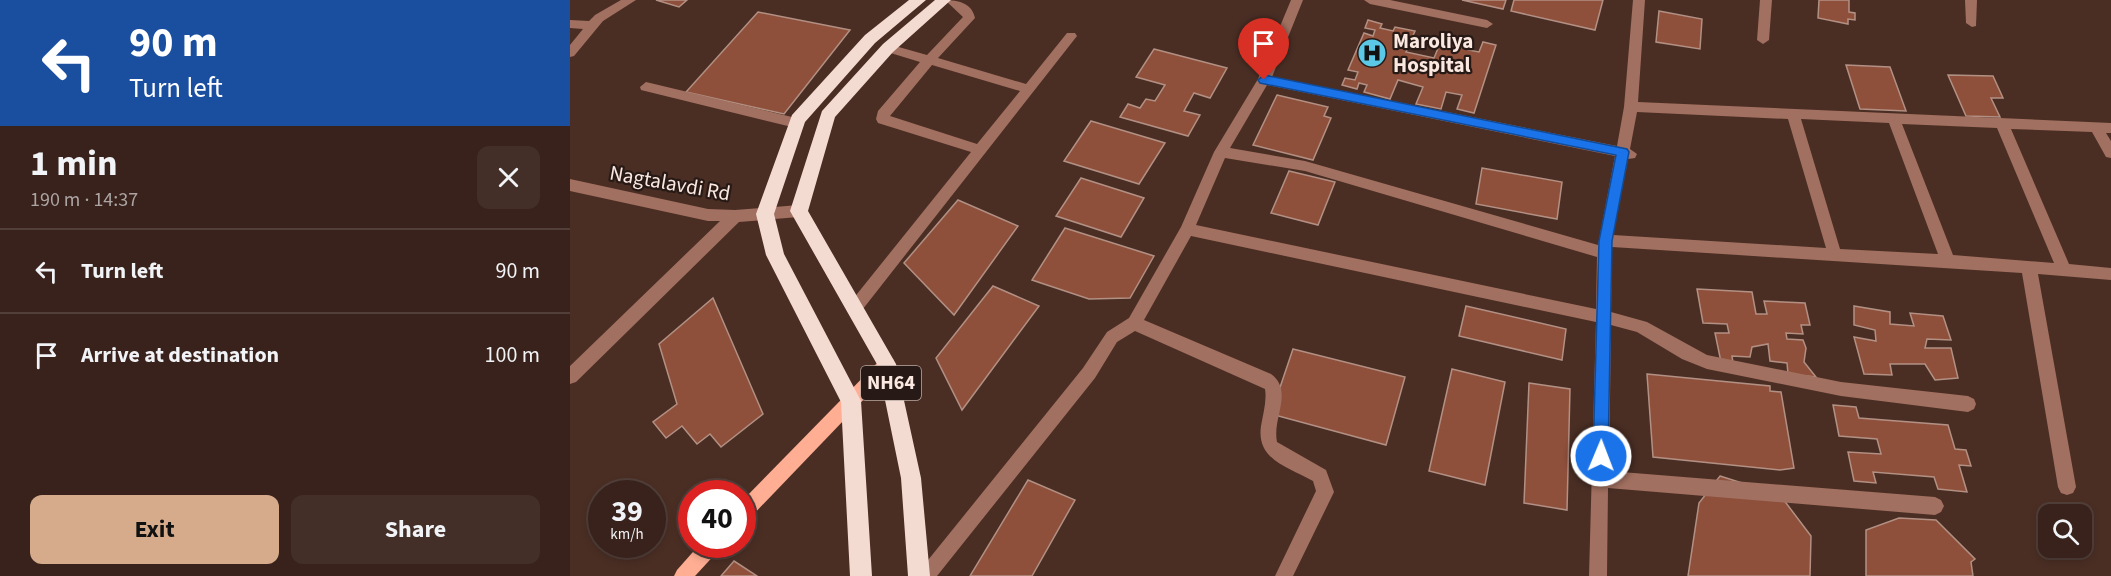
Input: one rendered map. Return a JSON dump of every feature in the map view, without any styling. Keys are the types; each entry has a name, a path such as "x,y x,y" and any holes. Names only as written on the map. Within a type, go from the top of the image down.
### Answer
{"highway":[{"path":"765,214 796,123 870,39 919,0"},
{"path":"799,211 828,115 888,48 944,0"},
{"name":"NH64","path":"799,211 887,364 911,478 919,576"},
{"name":"NH64","path":"765,214 775,255 851,401 861,576"}],"main road":[{"path":"756,499 887,364"},
{"path":"683,576 700,558"}],"street":[{"path":"570,53 592,26 606,14 630,0"},
{"path":"951,0 968,13 969,18 929,60 883,115 883,119 980,150"},
{"path":"926,576 1089,373 1112,337 1134,323 1187,229 1221,152 1264,80 1297,0"},
{"path":"1370,0 1487,24"},
{"path":"1598,576 1605,247 1626,153 1639,0"},
{"path":"1763,40 1766,0"},
{"path":"1971,0 1972,23"},
{"path":"570,24 592,26"},
{"path":"854,309 1071,36"},
{"path":"888,48 1028,89"},
{"path":"1264,80 1626,153"},
{"path":"646,87 796,123"},
{"path":"1631,107 2111,129"},
{"path":"1792,115 1835,255"},
{"path":"1894,120 1948,261"},
{"path":"2002,124 2064,270"},
{"path":"2096,127 2111,153"},
{"path":"1221,152 1315,168 1605,247 1948,261 2111,274"},
{"name":"Nagtalavdi Rd","path":"570,185 708,215 735,216 799,211"},
{"path":"570,377 735,216"},
{"path":"1187,229 1641,326 1699,360 1707,362 1840,389 1968,404"},
{"path":"2029,268 2067,487"},
{"path":"1134,323 1273,384 1274,394 1268,437 1270,446 1278,453 1320,476 1326,492 1284,576"},
{"path":"1600,479 1935,506"}],"building":[{"path":"656,0 687,0 679,7"},
{"path":"1462,0 1506,0 1503,9"},
{"path":"1514,0 1603,0 1595,30 1511,11"},
{"path":"1819,0 1849,0 1849,12 1855,13 1855,20 1848,19 1848,24 1818,18"},
{"path":"1659,11 1702,19 1700,49 1656,42"},
{"path":"758,12 850,30 784,114 686,92"},
{"path":"1368,20 1382,24 1380,28 1393,31 1395,27 1415,31 1406,52 1434,58 1444,34 1471,41 1468,50 1479,52 1483,42 1496,45 1474,113 1457,109 1462,95 1446,92 1441,109 1416,104 1423,87 1398,80 1390,99 1364,92 1367,85 1359,83 1357,89 1342,85 1345,78 1355,80 1358,72 1348,70 1364,33 1373,36 1375,30 1365,28"},
{"path":"1154,49 1227,68 1210,98 1194,93 1184,111 1200,115 1188,136 1120,117 1128,104 1140,108 1146,99 1155,101 1165,85 1136,77"},
{"path":"1846,65 1890,67 1906,111 1860,109"},
{"path":"1948,75 1993,76 2003,98 1991,98 2000,117 1966,116"},
{"path":"1277,95 1328,107 1324,116 1331,118 1313,160 1253,145"},
{"path":"1091,121 1165,143 1139,184 1064,161"},
{"path":"1482,168 1562,182 1557,219 1476,204"},
{"path":"1289,171 1335,182 1318,225 1271,213"},
{"path":"1081,178 1144,198 1121,237 1056,216"},
{"path":"958,200 1018,226 954,315 904,263"},
{"path":"1065,228 1154,256 1130,298 1089,299 1032,280"},
{"path":"993,286 1039,306 962,410 936,358"},
{"path":"1697,289 1752,292 1756,314 1767,314 1764,301 1805,303 1810,325 1801,325 1803,334 1786,333 1787,339 1803,340 1806,348 1804,362 1816,377 1788,374 1787,363 1770,361 1768,344 1752,347 1750,357 1732,356 1733,363 1721,362 1715,333 1729,333 1727,324 1703,323"},
{"path":"713,298 763,414 721,447 710,434 697,444 682,426 666,438 653,422 677,404 659,344"},
{"path":"1466,306 1566,329 1562,360 1459,336"},
{"path":"1854,306 1890,312 1890,324 1914,326 1910,313 1943,316 1951,340 1927,339 1925,348 1951,348 1958,378 1935,380 1925,364 1890,364 1892,375 1864,374 1854,337 1876,341 1875,330 1854,325"},
{"path":"1293,349 1405,377 1386,445 1271,414"},
{"path":"1452,369 1505,382 1485,485 1429,471"},
{"path":"1647,374 1770,386 1770,391 1781,392 1794,468 1780,470 1653,457"},
{"path":"1529,383 1570,389 1567,510 1524,503"},
{"path":"1833,405 1856,407 1859,418 1948,425 1955,449 1966,450 1971,466 1959,465 1967,492 1938,489 1934,477 1873,472 1876,483 1854,481 1848,452 1881,454 1877,439 1839,436"},
{"path":"1720,476 1780,495 1811,536 1810,576 1688,576 1699,503"},
{"path":"1028,480 1075,500 1032,576 970,576"},
{"path":"1899,518 1936,520 1975,559 1971,562 1973,576 1866,576 1866,530"},
{"path":"734,561 757,576 721,576"}],"place":[{"name":"Maroliya Hospital","path":"1372,53"}],"route":[{"path":"1264,80 1623,152 1605,241 1601,456"}]}
